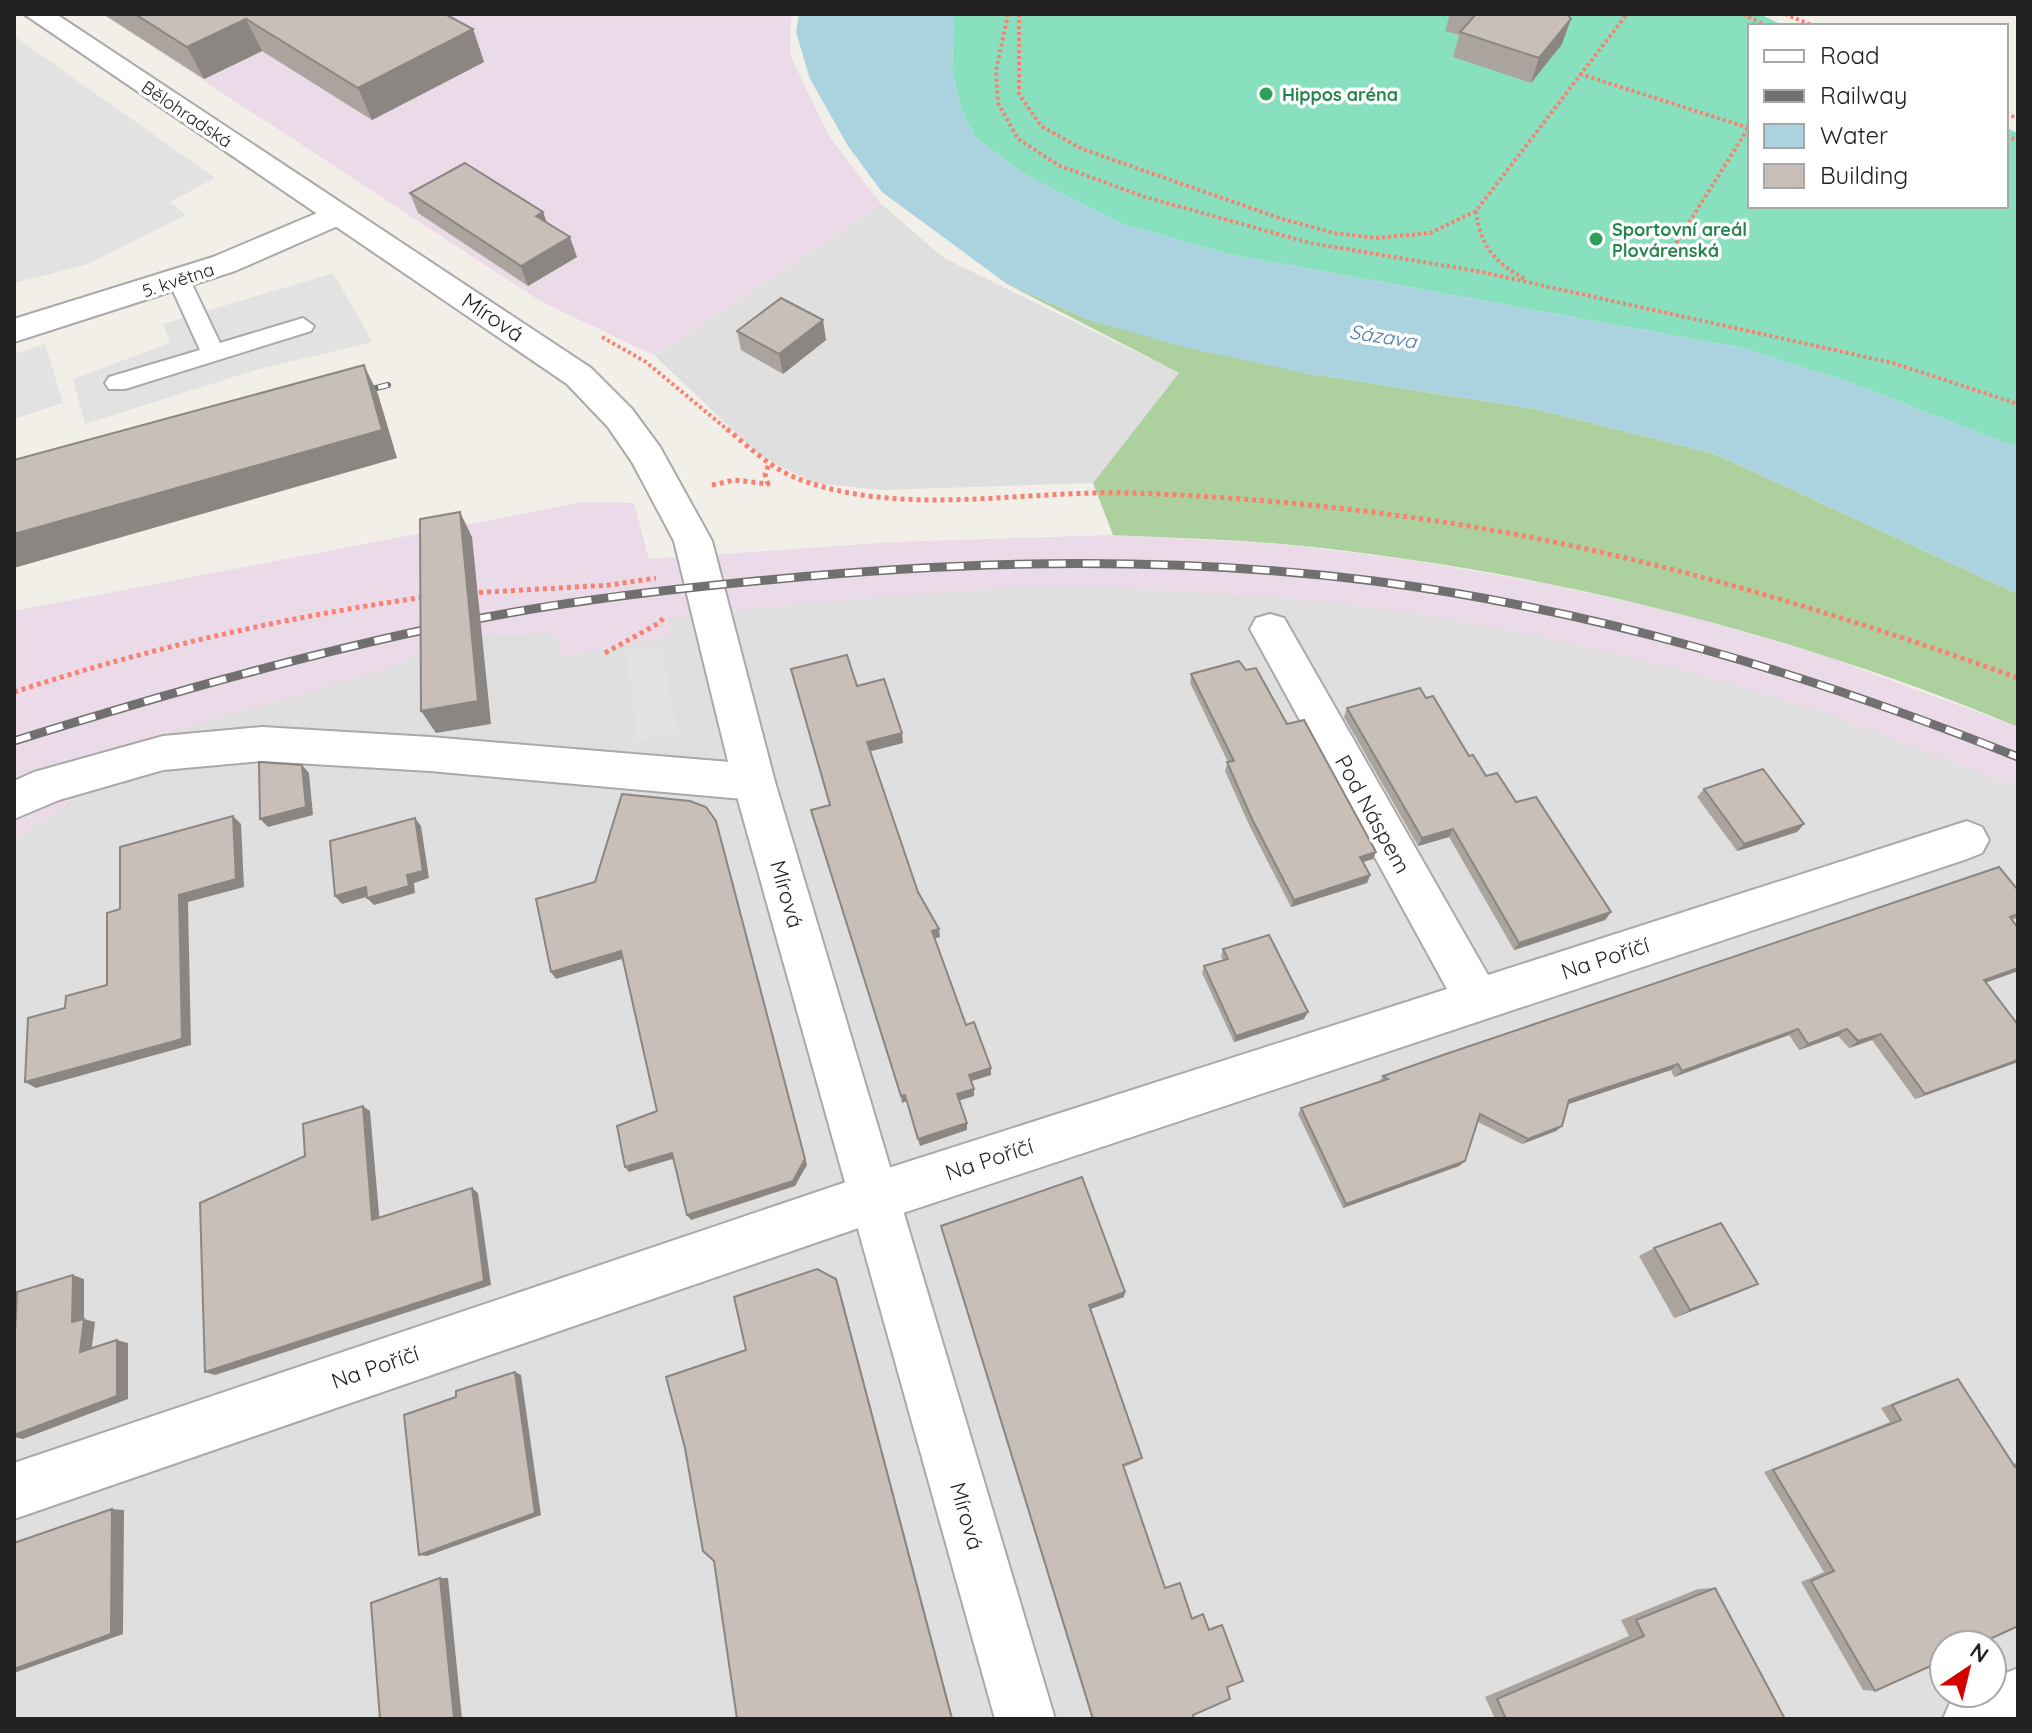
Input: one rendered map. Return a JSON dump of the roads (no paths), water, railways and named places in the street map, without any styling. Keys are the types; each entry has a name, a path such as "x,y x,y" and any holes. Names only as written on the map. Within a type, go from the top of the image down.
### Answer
{"street":[{"name":"Bělohradská","path":"38,14 336,215"},
{"name":"5. května","path":"14,331 179,280 264,248 336,215"},
{"name":"Mírová","path":"336,215 496,318 589,386 620,418 647,456 693,541 686,574 754,782 1025,1719"},
{"name":"Pod Náspem","path":"1270,629 1477,999"},
{"path":"14,801 49,785 163,753 262,744 430,754 754,782"},
{"name":"Na Poříčí","path":"14,1491 876,1197 1967,840"},
{"path":"1973,1719 2018,1698"}],"lane":[{"path":"179,280 213,353"},
{"path":"117,383 303,326"}],"water":[{"name":"Sázava","path":"799,14 954,14 952,70 961,110 976,138 1024,174 1122,224 1227,254 1742,348 1849,382 2018,448 2018,594 1715,454 1535,409 1305,373 1184,347 1089,320 1007,284 882,192 848,146 810,79 796,32"}],"railway":[{"path":"353,394 388,385"},
{"path":"14,741 305,658 519,611 667,590 853,573 1002,565 1150,564 1225,567 1374,581 1539,609 1782,672 2018,757"}],"place":[{"name":"Hippos aréna","path":"1266,94"},
{"name":"Sportovní areál Plovárenská","path":"1596,239"}]}
